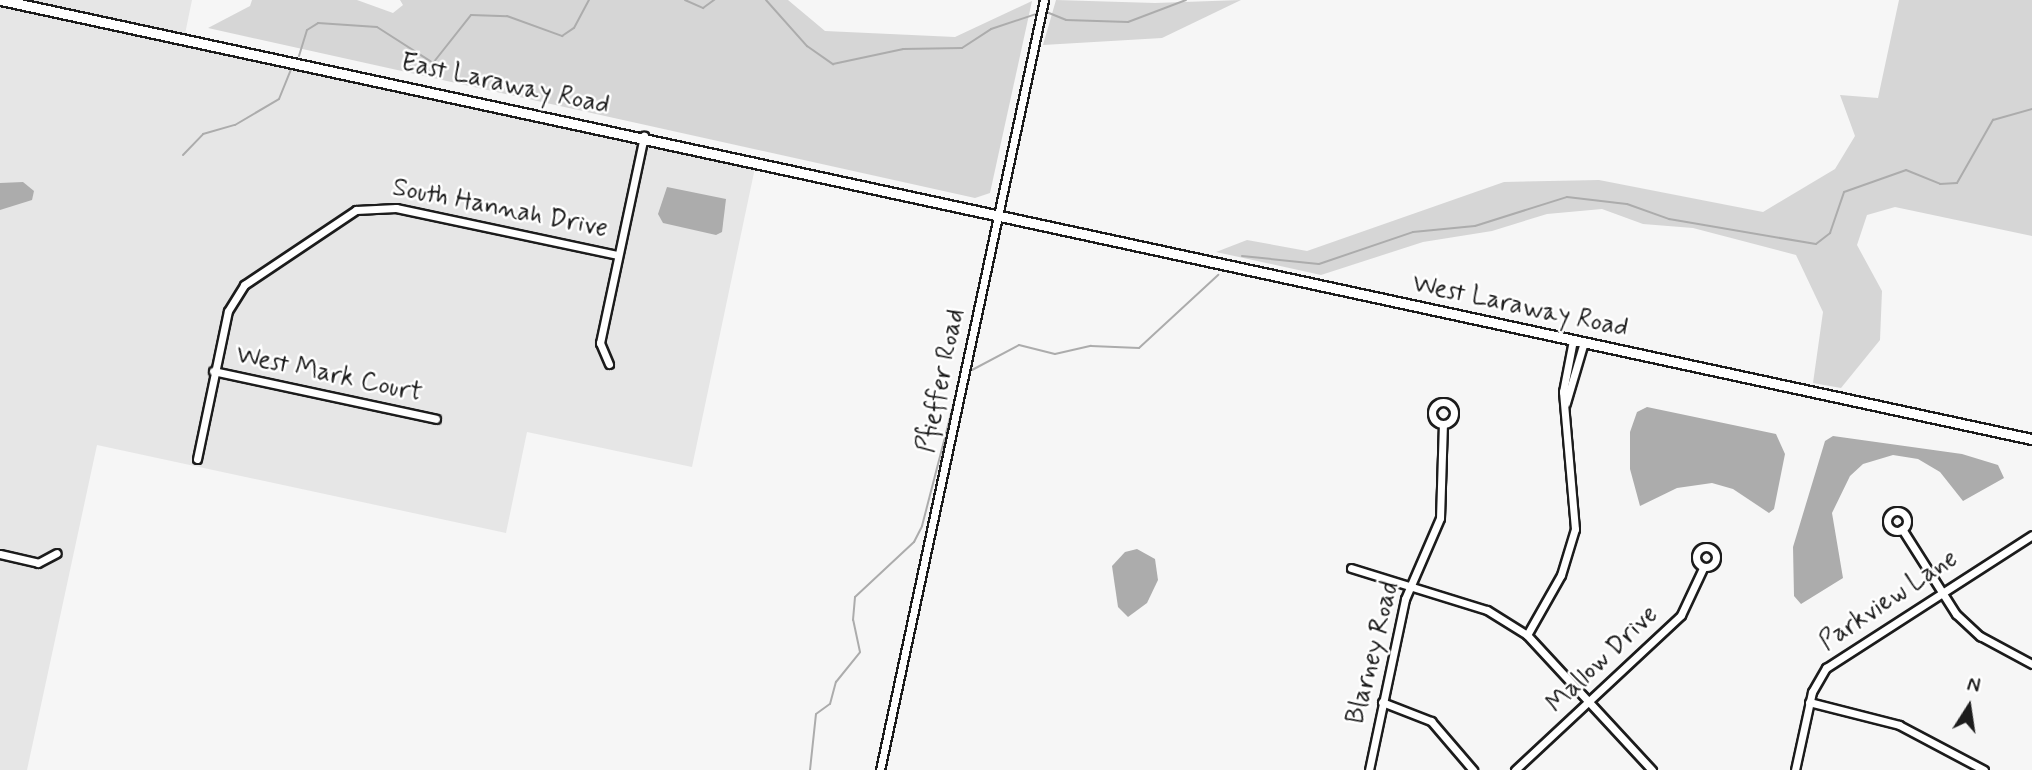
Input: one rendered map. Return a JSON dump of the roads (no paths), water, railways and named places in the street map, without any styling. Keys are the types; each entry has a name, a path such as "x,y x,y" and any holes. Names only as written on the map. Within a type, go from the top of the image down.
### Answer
{"main road":[{"name":"East Laraway Road","path":"1,0 644,136 999,216"},
{"name":"West Laraway Road","path":"999,216 2032,439"}],"street":[{"name":"Pfieffer Road","path":"880,770 1044,0"},
{"path":"609,364 600,343 644,136"},
{"name":"South Hannah Drive","path":"197,459 213,371 228,311 244,285 356,210 397,208 618,255"},
{"path":"1527,635 1561,575 1575,529 1564,448 1573,340"},
{"path":"1566,403 1584,342"},
{"name":"West Mark Court","path":"213,371 436,419"},
{"name":"Blarney Road","path":"1369,770 1410,584 1440,518 1443,424"},
{"path":"1902,529 1941,590 1980,636 2032,664"},
{"name":"Parkview Lane","path":"1795,770 1809,702 1819,678 1838,657 2032,534"},
{"path":"0,554 38,562 57,553"},
{"path":"1350,568 1410,584 1487,610 1527,635 1653,770"},
{"name":"Mallow Drive","path":"1515,770 1593,703 1681,615 1703,568"},
{"path":"1382,702 1431,721 1473,770"},
{"path":"1809,702 1899,725 1984,770"}],"waterway":[{"path":"299,56 307,30 318,23 377,27 433,63 471,15 507,16 562,36 574,28 589,0"},
{"path":"685,0 703,8 714,0"},
{"path":"766,0 807,46 833,64 903,49 962,48 991,29 1039,13"},
{"path":"1044,11 1066,20 1128,22 1186,0"},
{"path":"183,155 203,134 235,125 279,99 292,67"},
{"path":"1242,256 1319,264 1413,232 1475,226 1567,197 1627,204 1669,219 1816,244 1830,233 1844,192 1906,170 1940,184 1957,183 1993,120 2032,109"},
{"path":"972,370 1019,345 1055,354 1091,346 1139,348 1218,275"},
{"path":"810,770 816,714 830,704 836,682 860,652 853,620 855,597 914,542 922,526 961,375"}]}
